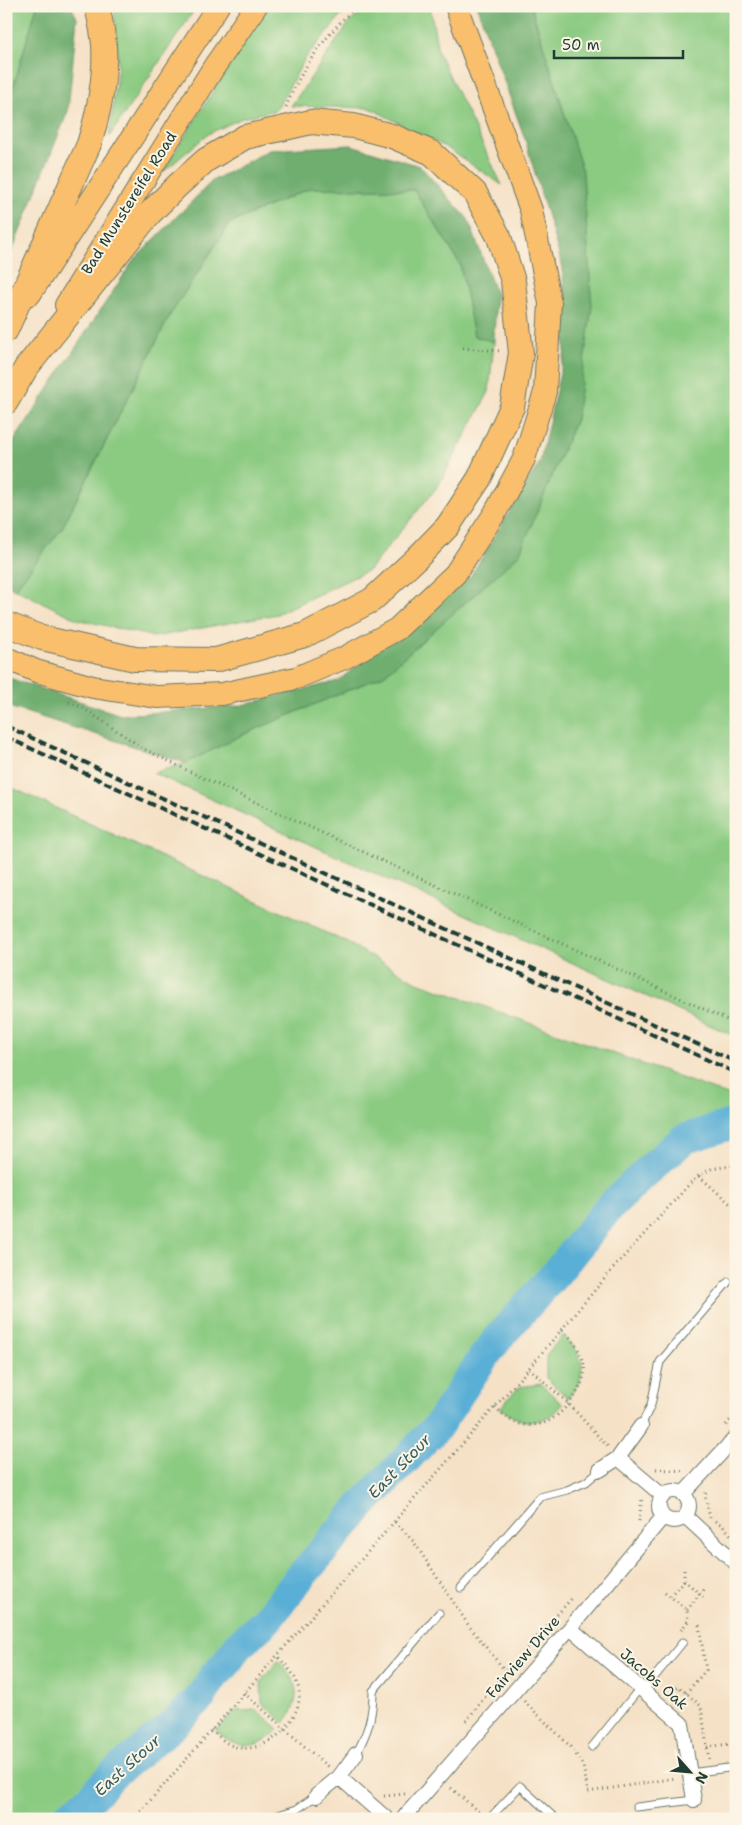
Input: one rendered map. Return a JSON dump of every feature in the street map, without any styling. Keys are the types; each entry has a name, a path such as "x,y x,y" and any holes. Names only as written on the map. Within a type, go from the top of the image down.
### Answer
{"highway":[{"path":"6,330 85,153 98,114 102,89 104,44 97,6"},
{"path":"6,624 42,638 135,659 216,660 305,635 372,600 448,526 479,478 512,407 521,353 513,281 499,237 476,193 432,154 392,136 354,126 311,122 246,137 206,160 150,213 26,368"},
{"name":"Bad Munstereifel Road","path":"6,402 26,368"}],"main road":[{"path":"6,330 218,6"},
{"name":"Bad Munstereifel Road","path":"26,368 214,67 256,6"},
{"path":"6,658 36,671 94,687 158,697 222,694 296,678 344,658 397,629 455,574 494,513 524,459 545,392 550,303 531,210 456,6"}],"street":[{"path":"600,1470 618,1458 641,1426"},
{"path":"683,1494 736,1437"},
{"path":"618,1458 663,1496"},
{"path":"670,1491 683,1494 689,1507 682,1519 672,1521 663,1517 658,1504 663,1496 670,1491"},
{"path":"685,1516 734,1555"},
{"name":"Fairview Drive","path":"386,1818 397,1813 406,1818 663,1517"},
{"name":"Jacobs Oak","path":"570,1628 682,1724 694,1800"},
{"path":"316,1796 339,1777 356,1754"},
{"path":"339,1777 386,1818"}],"lane":[{"path":"641,1426 651,1405 660,1362 728,1282"},
{"path":"461,1588 540,1497 567,1490 586,1482 600,1470"},
{"path":"356,1754 366,1735 373,1710 373,1691 439,1613"},
{"path":"592,1746 683,1642"},
{"path":"690,1773 736,1767"},
{"path":"488,1819 520,1786 556,1819"},
{"path":"266,1819 297,1809 316,1796"},
{"path":"637,1807 694,1800"}],"path":[{"path":"282,129 287,106 309,63 343,19 357,6"},
{"path":"463,348 521,353"},
{"path":"66,701 83,708 144,749 736,1024"},
{"path":"134,1819 395,1522 617,1264 698,1176 711,1169 736,1165"},
{"path":"698,1176 736,1208"},
{"path":"495,1407 509,1419 531,1425 546,1422 557,1415 568,1403 580,1389 585,1367 575,1342 562,1330"},
{"path":"529,1368 568,1403 618,1458"},
{"path":"724,1428 736,1414"},
{"path":"638,1527 642,1498 637,1486 642,1478 656,1469 687,1471 699,1478 708,1487 705,1495 710,1519 722,1525 736,1540"},
{"path":"395,1522 414,1542 469,1626 506,1672"},
{"path":"670,1596 684,1580 684,1570"},
{"path":"684,1580 703,1597"},
{"path":"680,1630 688,1622 687,1610 704,1587"},
{"path":"463,1724 506,1672 578,1592"},
{"path":"665,1592 687,1610"},
{"path":"686,1692 706,1670 699,1625"},
{"path":"211,1730 233,1747 253,1749 270,1742 284,1728 297,1710 299,1691 297,1682 290,1670 277,1656"},
{"path":"244,1693 339,1777"},
{"path":"707,1747 736,1743"},
{"path":"451,1788 488,1819"},
{"path":"367,1802 373,1797 408,1794"}],"green space":[{"path":"6,6 37,6 14,84 6,95"},
{"path":"37,6 71,6 77,18 68,111 6,266 6,95 14,84"},
{"path":"114,6 197,6 109,137 118,66"},
{"path":"266,6 352,6 344,12 305,59 276,110 242,118 208,134 162,173"},
{"path":"369,6 430,6 438,52 502,185 447,148 370,108 291,106 349,23"},
{"path":"477,6 531,6 583,173 592,307 576,419 519,555 384,675 242,735 186,763 6,706 6,677 121,715 238,706 338,681 470,577 540,462 565,351 563,268 525,139"},
{"path":"531,6 736,6 736,1037 153,773 186,763 242,735 384,675 519,554 576,419 583,173"},
{"path":"351,145 420,166 468,219 496,294 494,342 474,336 460,264 414,190 310,188 230,223 170,315 62,528 15,589 6,584 6,453 133,261 212,181 269,150"},
{"path":"310,188 414,190 460,264 474,335 494,342 489,392 438,486 369,570 277,614 154,637 77,619 15,589 62,528 170,315 230,223"},
{"path":"6,785 344,941 417,982 736,1098 736,1113 648,1150 450,1385 427,1425 352,1499 192,1691 154,1728 42,1819 6,1819"},
{"path":"563,1335 576,1350 582,1365 579,1382 568,1398 546,1378 546,1355"},
{"path":"541,1384 563,1405 548,1417 540,1420 525,1421 500,1408 519,1387"},
{"path":"278,1661 291,1676 296,1691 294,1706 284,1723 262,1703 261,1681"},
{"path":"257,1710 279,1729 263,1741 256,1744 240,1745 216,1731 234,1711"}],"waterway":[{"name":"East Stour","path":"63,1819 83,1806 113,1774 172,1726 201,1697 213,1677 226,1664 238,1646 267,1620 297,1581 364,1503 437,1427 483,1358 501,1335 557,1272 607,1210 684,1139 736,1123"}],"railway":[{"path":"6,726 736,1062"},
{"path":"6,737 736,1073"}]}
